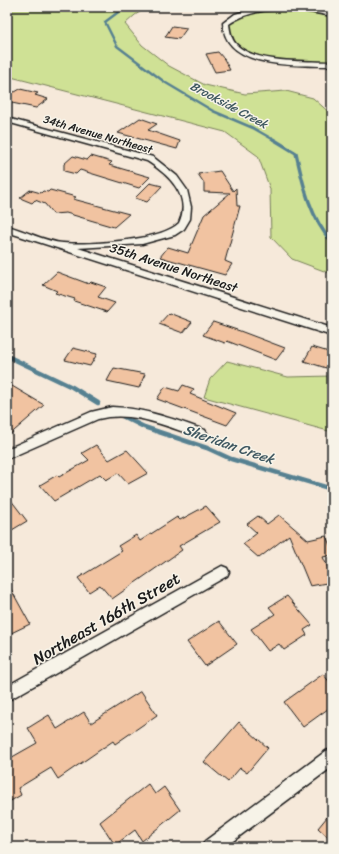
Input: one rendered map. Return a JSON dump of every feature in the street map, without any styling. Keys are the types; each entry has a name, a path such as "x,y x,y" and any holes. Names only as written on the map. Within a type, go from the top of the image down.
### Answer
{"street":[{"path":"332,14 289,7 261,8 237,14 226,23 229,40 235,47 258,57 287,62 332,64"},
{"name":"34th Avenue Northeast","path":"7,120 150,158 168,170 177,181 186,200 187,217 180,228 166,235 118,245 63,246"},
{"name":"35th Avenue Northeast","path":"7,229 332,332"},
{"path":"7,454 95,415 112,411 131,412 201,433"},
{"name":"Northeast 166th Street","path":"7,694 222,572"},
{"path":"211,847 332,757"}],"green space":[{"path":"7,7 148,7 135,15 125,24 142,45 169,66 205,85 245,94 286,91 313,98 332,115 332,274 292,259 271,237 270,189 258,156 225,132 7,76"},
{"path":"289,7 332,7 332,64 294,62 271,58 260,56 235,47 226,23 237,14"},
{"path":"227,361 288,377 332,376 332,432 204,397 210,379"}],"building":[{"path":"172,26 187,28 179,39 165,37"},
{"path":"218,52 230,70 215,72 206,54"},
{"path":"20,89 38,93 35,95 48,99 36,108 7,102 7,90 15,92"},
{"path":"140,118 157,124 148,130 180,141 177,149 118,133"},
{"path":"73,156 87,160 91,156 112,162 109,165 150,177 139,188 80,170 76,174 64,171 64,164"},
{"path":"220,171 233,191 236,188 237,206 240,206 225,261 232,264 225,275 160,257 168,247 188,253 204,215 230,193 204,192 204,183 198,174"},
{"path":"150,183 162,186 147,202 135,198"},
{"path":"30,190 41,193 43,191 48,192 50,190 76,197 73,199 129,214 114,227 66,213 53,214 45,204 35,200 32,203 20,198"},
{"path":"57,272 89,284 91,282 106,287 98,297 115,303 107,312 74,301 75,299 55,293 57,291 43,285"},
{"path":"169,313 192,322 183,333 159,324"},
{"path":"213,322 285,348 276,360 227,341 225,343 203,335"},
{"path":"312,347 332,353 332,357 326,368 304,361"},
{"path":"73,348 97,354 90,366 65,360"},
{"path":"114,368 145,374 139,388 107,381"},
{"path":"7,383 44,405 7,437"},
{"path":"183,385 194,389 190,394 236,413 227,425 157,399 165,387 179,391"},
{"path":"96,445 109,460 127,450 148,473 128,484 118,473 106,480 100,474 54,501 40,485 57,475 59,477 89,460 82,453"},
{"path":"7,495 27,521 7,533"},
{"path":"206,506 220,522 179,546 182,550 112,599 100,585 89,592 78,578 122,551 118,546 136,535 140,541 177,517 180,520"},
{"path":"279,515 308,540 326,536 332,550 332,555 323,557 332,577 332,582 310,586 289,535 259,558 243,544 257,533 247,524 258,516 267,524"},
{"path":"7,582 30,624 7,635"},
{"path":"287,596 312,625 304,630 307,635 284,650 279,644 268,651 251,629 275,614 269,607"},
{"path":"219,621 237,644 205,666 187,642"},
{"path":"323,674 332,685 332,706 303,727 284,702"},
{"path":"141,691 157,715 115,744 113,741 58,779 51,768 18,788 21,795 7,803 7,760 37,743 28,728 49,715 57,729 84,712 91,723"},
{"path":"239,722 268,748 247,773 240,768 228,782 204,762"},
{"path":"148,784 155,794 164,787 180,810 142,841 135,830 115,845 100,822"},
{"path":"332,811 332,841 318,828"}],"waterway":[{"name":"Brookside Creek","path":"125,7 105,22 117,46 166,83 213,111 253,128 274,140"},
{"name":"Brookside Creek","path":"273,139 296,153 308,200 324,233 332,242"},
{"name":"Sheridan Creek","path":"7,356 72,387 98,403"},
{"name":"Sheridan Creek","path":"120,415 144,427 207,448 231,459 332,489"}]}
